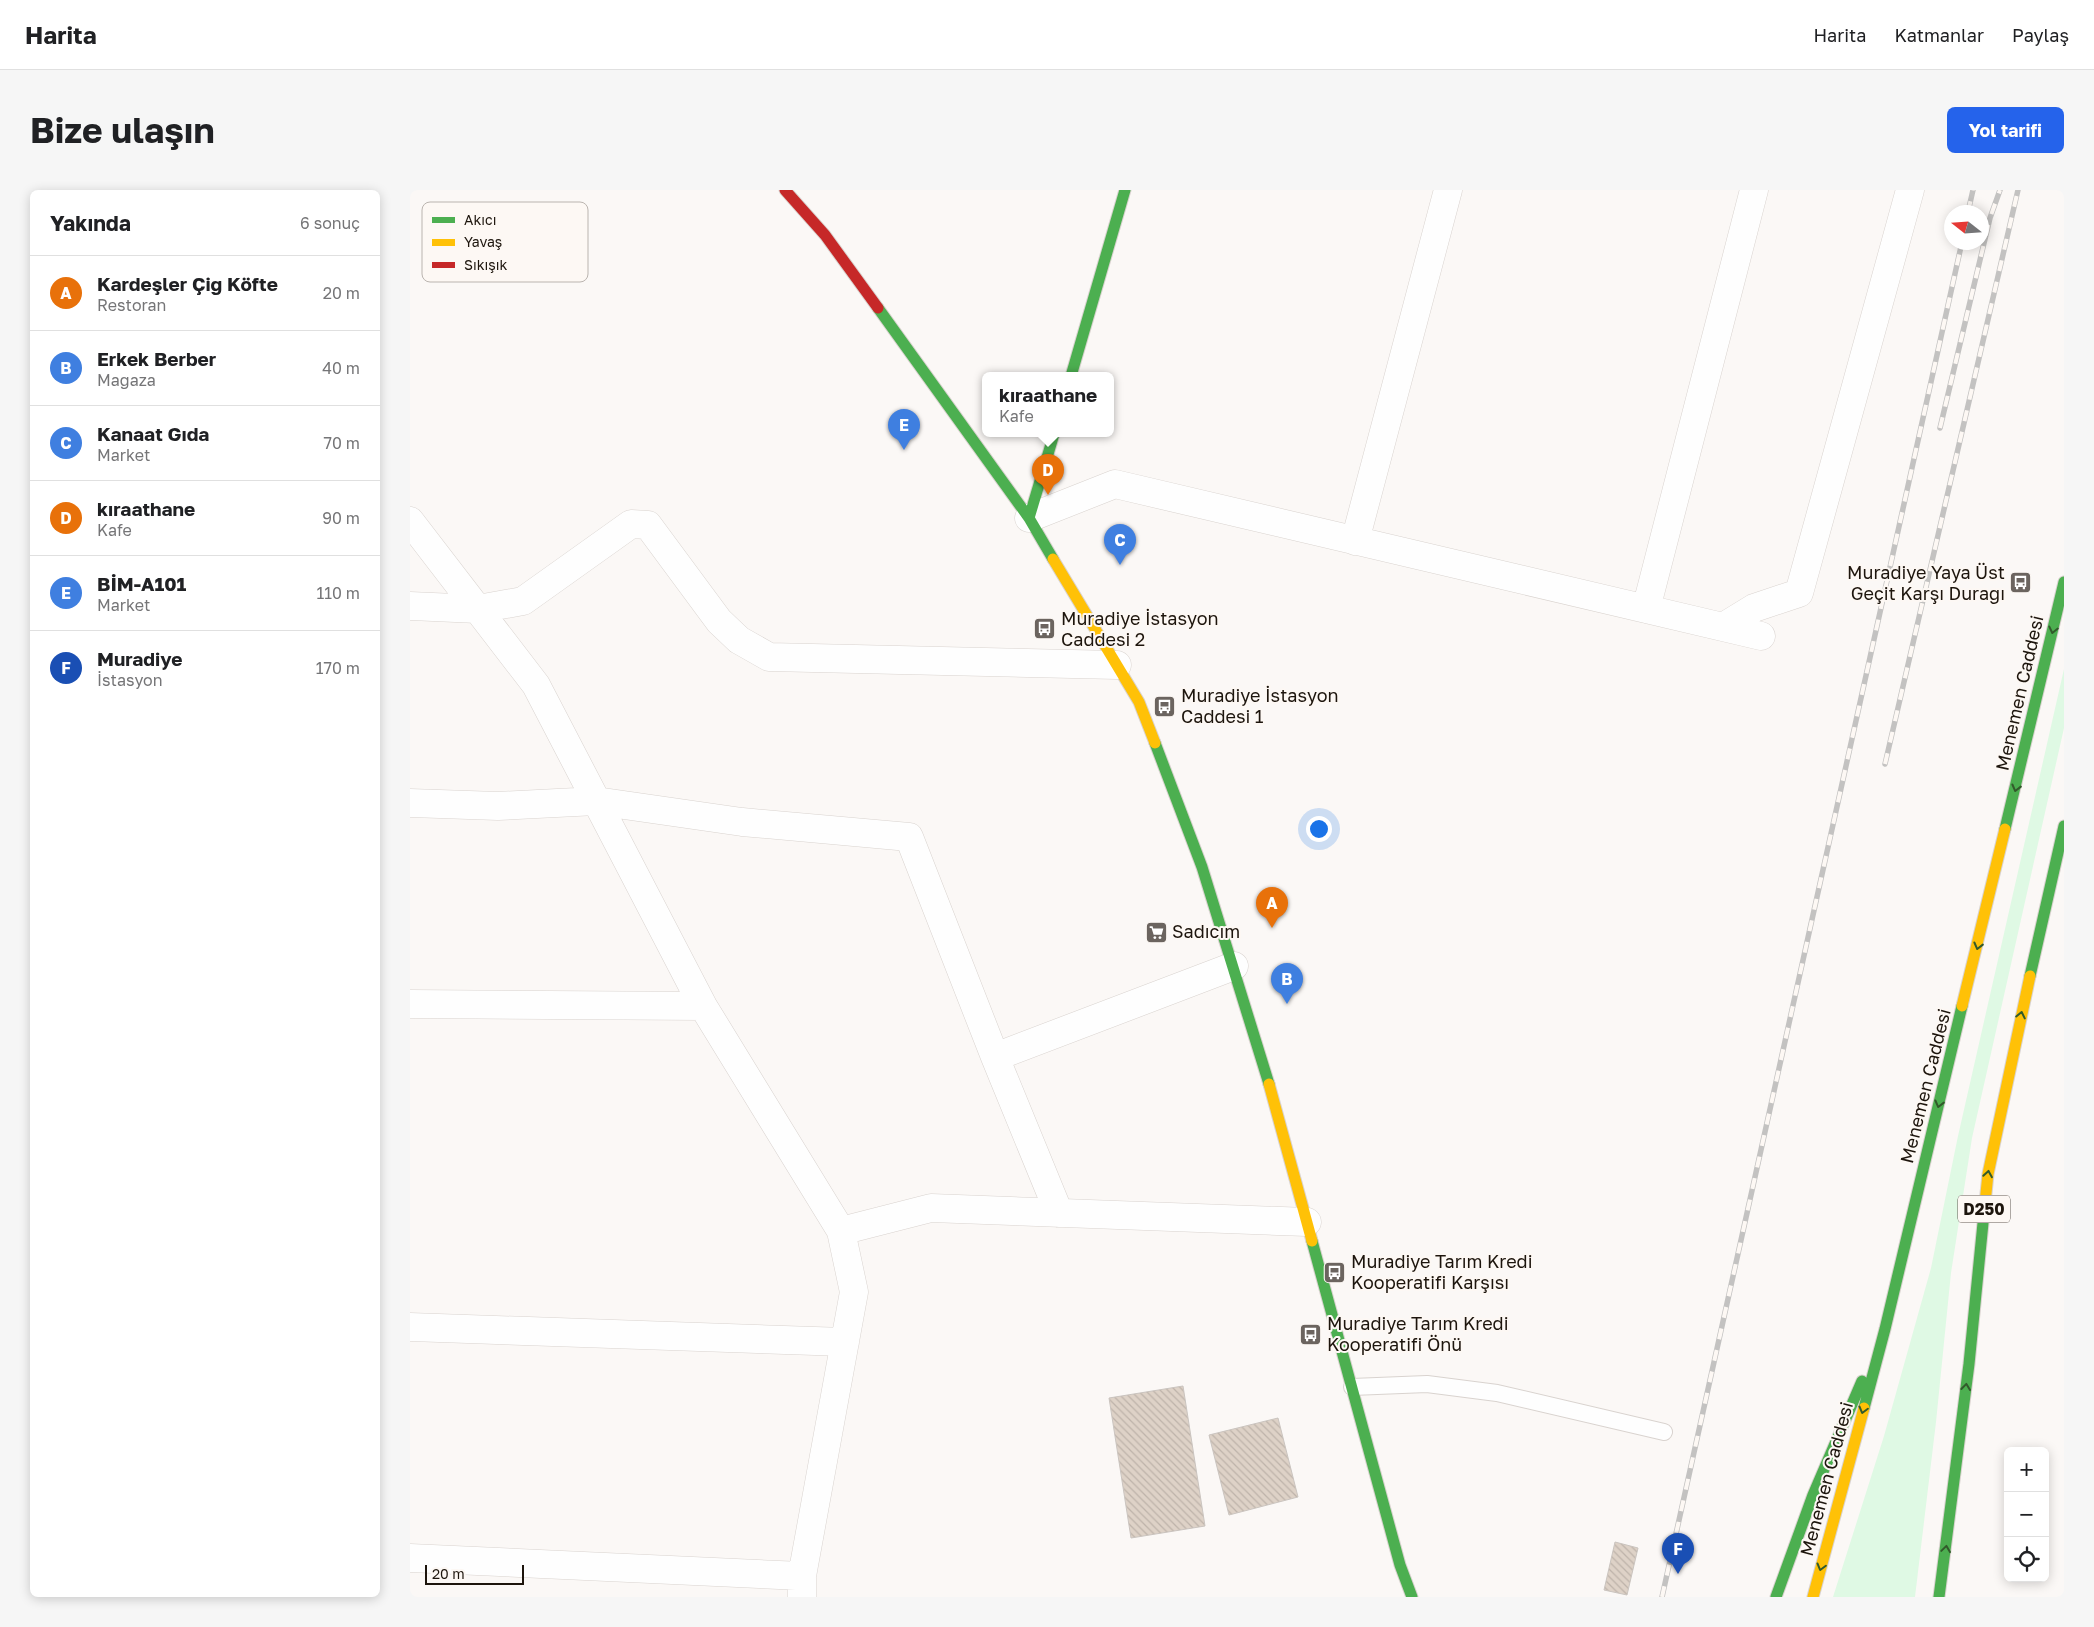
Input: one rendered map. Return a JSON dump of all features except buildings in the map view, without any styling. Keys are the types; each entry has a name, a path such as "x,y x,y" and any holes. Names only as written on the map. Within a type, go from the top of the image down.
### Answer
{"main road":[{"path":"1072,372 1125,190"},
{"path":"793,192 1029,518 1139,702 1202,867 1263,1061 1400,1565 1412,1597"},
{"path":"1029,518 1053,437"},
{"name":"Menemen Caddesi","path":"1813,1597 1885,1329 2064,582"},
{"name":"D250","path":"1939,1597 1969,1364 1988,1174 2035,950 2064,826"},
{"path":"1776,1597 1813,1495 1885,1329"}],"street":[{"path":"1355,541 1448,190"},
{"path":"1646,609 1754,190"},
{"path":"1723,627 1754,608 1799,593 1910,190"},
{"path":"1029,518 1115,484 1761,636"},
{"path":"410,521 536,685 703,1006 841,1231 854,1292 802,1586 410,1558"},
{"path":"410,606 478,609 523,601 631,524 648,524 719,621 739,640 769,657 1117,665"},
{"path":"410,803 498,806 596,801 742,822 909,837 995,1058 1059,1213"},
{"path":"995,1058 1234,966"},
{"path":"410,1004 703,1006"},
{"path":"841,1231 931,1208 1307,1222"},
{"path":"410,1327 845,1342"}],"lane":[{"path":"1352,1386 1427,1384 1496,1393 1664,1432"}],"green space":[{"path":"2064,669 2064,728 1972,1138 1951,1273 1936,1422 1915,1597 1833,1597 1884,1436 1931,1268 1958,1136"}],"railway":[{"path":"1970,205 1973,190"},
{"path":"1940,428 1990,218 2000,190"},
{"path":"1885,764 2018,190"},
{"path":"1662,1597 1960,250"}],"traffic: fast":[{"path":"1072,372 1125,190"},
{"path":"878,308 1029,518 1053,559"},
{"path":"1029,518 1053,437"},
{"path":"2005,829 2064,582"},
{"path":"1155,743 1202,867 1269,1084"},
{"path":"2030,976 2064,826"},
{"path":"1864,1408 1885,1329 1962,1006"},
{"path":"1939,1597 1969,1364 1984,1213"},
{"path":"1312,1241 1400,1565 1412,1597"},
{"path":"1776,1597 1813,1495 1862,1381"}],"traffic: slow":[{"path":"1053,559 1139,702 1155,743"},
{"path":"1962,1006 2005,829"},
{"path":"1984,1213 1988,1174 2030,976"},
{"path":"1269,1084 1312,1241"},
{"path":"1813,1597 1864,1408"}],"traffic: jam":[{"path":"785,190 825,235 878,308"}],"place":[{"name":"BİM-A101","path":"904,450"},
{"name":"kıraathane","path":"1048,495"},
{"name":"Kanaat Gıda","path":"1120,565"},
{"name":"Muradiye Yaya Üst Geçit Karşı Durağı","path":"2021,583"},
{"name":"Muradiye İstasyon Caddesi 2","path":"1045,629"},
{"name":"Muradiye İstasyon Caddesi 1","path":"1165,706"},
{"name":"Kardeşler Çiğ Köfte","path":"1272,928"},
{"name":"Sadıcım","path":"1156,932"},
{"name":"Erkek Berber","path":"1287,1004"},
{"name":"Muradiye Tarım Kredi Kooperatifi Karşısı","path":"1335,1272"},
{"name":"Muradiye Tarım Kredi Kooperatifi Önü","path":"1311,1334"},
{"name":"Muradiye","path":"1678,1574"}]}
